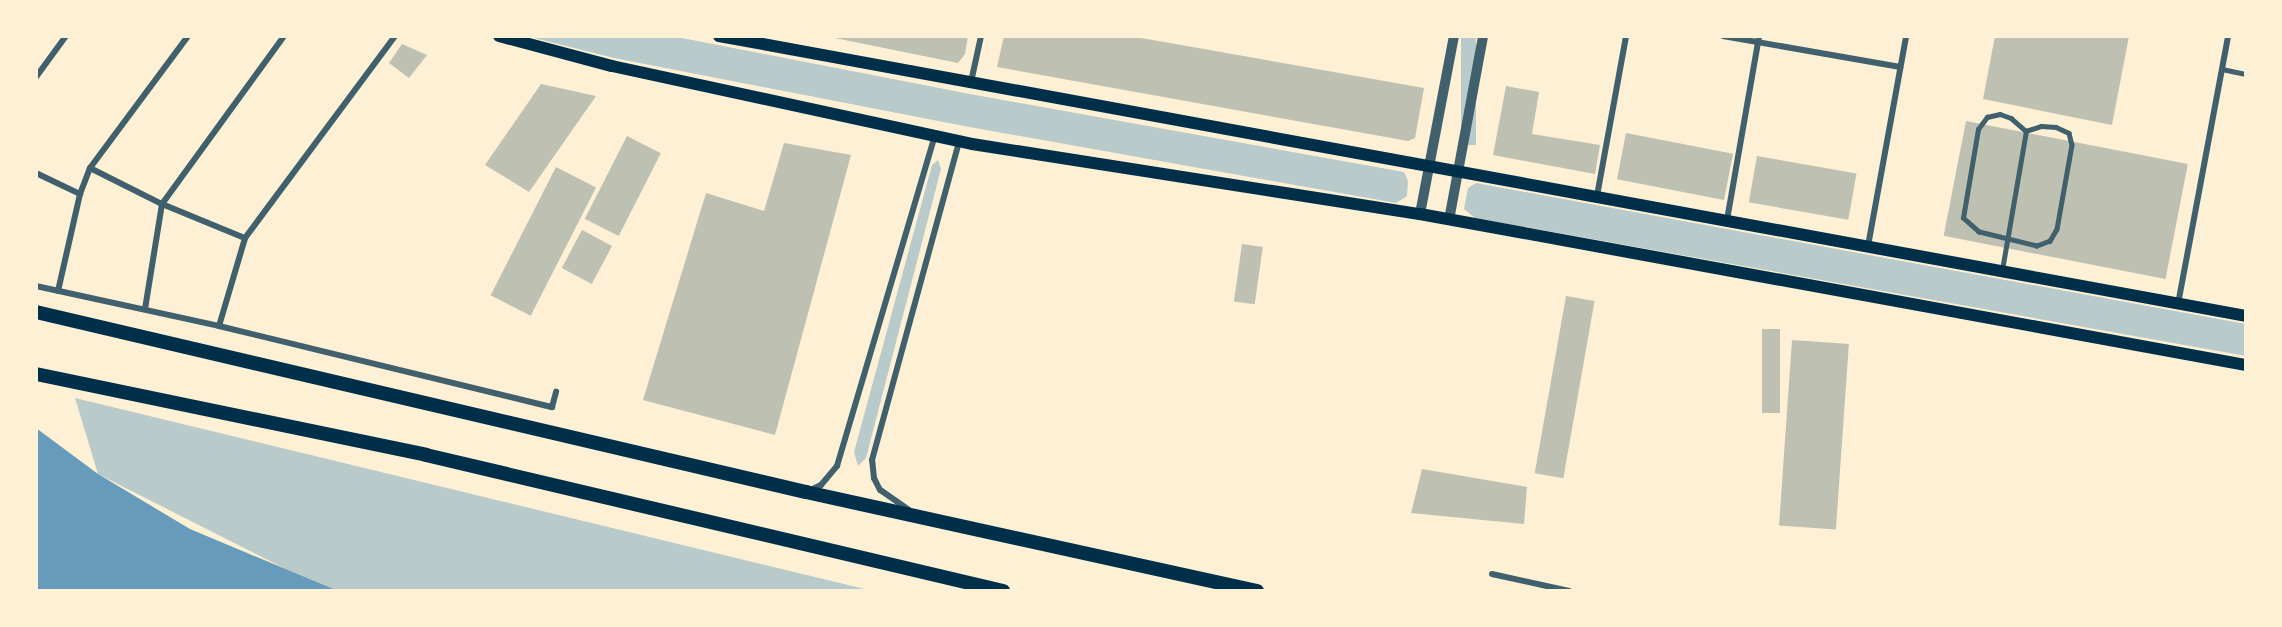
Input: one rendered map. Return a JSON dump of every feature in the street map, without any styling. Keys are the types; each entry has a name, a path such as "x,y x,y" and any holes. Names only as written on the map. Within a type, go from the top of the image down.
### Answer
{"highway":[{"path":"36,312 806,492 1257,591"},
{"path":"36,374 426,455 1003,591"}],"main road":[{"path":"499,36 612,66 959,141 1420,214 2246,364"},
{"path":"719,36 1456,173 1597,196 2246,316"}],"street":[{"path":"36,77 66,36"},
{"path":"58,291 80,194 90,168 188,36"},
{"path":"145,309 162,204 284,36"},
{"path":"219,326 245,238 395,36"},
{"path":"970,83 981,36"},
{"path":"1420,214 1454,36"},
{"path":"1449,220 1483,36"},
{"path":"1597,196 1626,36"},
{"path":"1723,36 1759,39 1900,67"},
{"path":"1868,246 1906,36"},
{"path":"2178,304 2228,36"},
{"path":"1727,221 1759,39"},
{"path":"806,492 821,485 837,466 935,136"},
{"path":"917,515 880,490 874,478 872,460 959,141"},
{"path":"90,168 162,204 245,238"},
{"path":"36,173 80,194"},
{"path":"36,286 219,326 552,407 556,392"},
{"path":"1492,574 1569,591"}],"lane":[{"path":"2222,69 2246,75"},
{"path":"2000,114 2011,118 2026,131 2041,126 2056,128 2068,133 2072,145 2057,230 2050,241 2037,246 1979,232 1962,218 1978,129 1987,117 2000,114"},
{"path":"2002,272 2026,131"}],"shaded area":[{"path":"526,36 672,36 970,94 1404,172 1408,181 1407,196 1396,203 964,126 614,58"},
{"path":"1461,36 1476,36 1476,145 1461,145"},
{"path":"938,160 941,169 866,458 858,466 854,452 932,165"},
{"path":"1476,183 2246,324 2246,356 1475,218 1464,209 1468,188"},
{"path":"75,398 873,591 338,591 313,583 98,474"}],"water":[{"path":"36,428 98,474 190,529 338,591 36,591"}],"building":[{"path":"825,36 968,36 965,54 958,63"},
{"path":"1004,36 1130,36 1424,88 1415,138 1408,141 997,67"},
{"path":"1995,36 2129,36 2112,125 1983,99"},
{"path":"402,44 427,55 409,78 389,63"},
{"path":"541,84 596,96 529,192 485,165"},
{"path":"1506,86 1539,92 1532,134 1600,145 1595,174 1493,155"},
{"path":"1966,121 2188,164 2166,279 1944,236"},
{"path":"1626,133 1733,154 1724,200 1617,179"},
{"path":"627,136 661,153 619,236 585,219"},
{"path":"784,143 851,155 775,435 643,400 706,193 764,211"},
{"path":"1757,156 1856,174 1848,220 1749,202"},
{"path":"556,167 596,187 531,316 491,295"},
{"path":"582,230 612,246 592,284 562,268"},
{"path":"1242,244 1263,247 1255,304 1234,301"},
{"path":"1566,296 1595,301 1563,478 1535,473"},
{"path":"1762,329 1780,329 1780,413 1762,413"},
{"path":"1792,340 1849,344 1836,530 1779,526"},
{"path":"1422,469 1527,487 1524,524 1411,513"}]}
